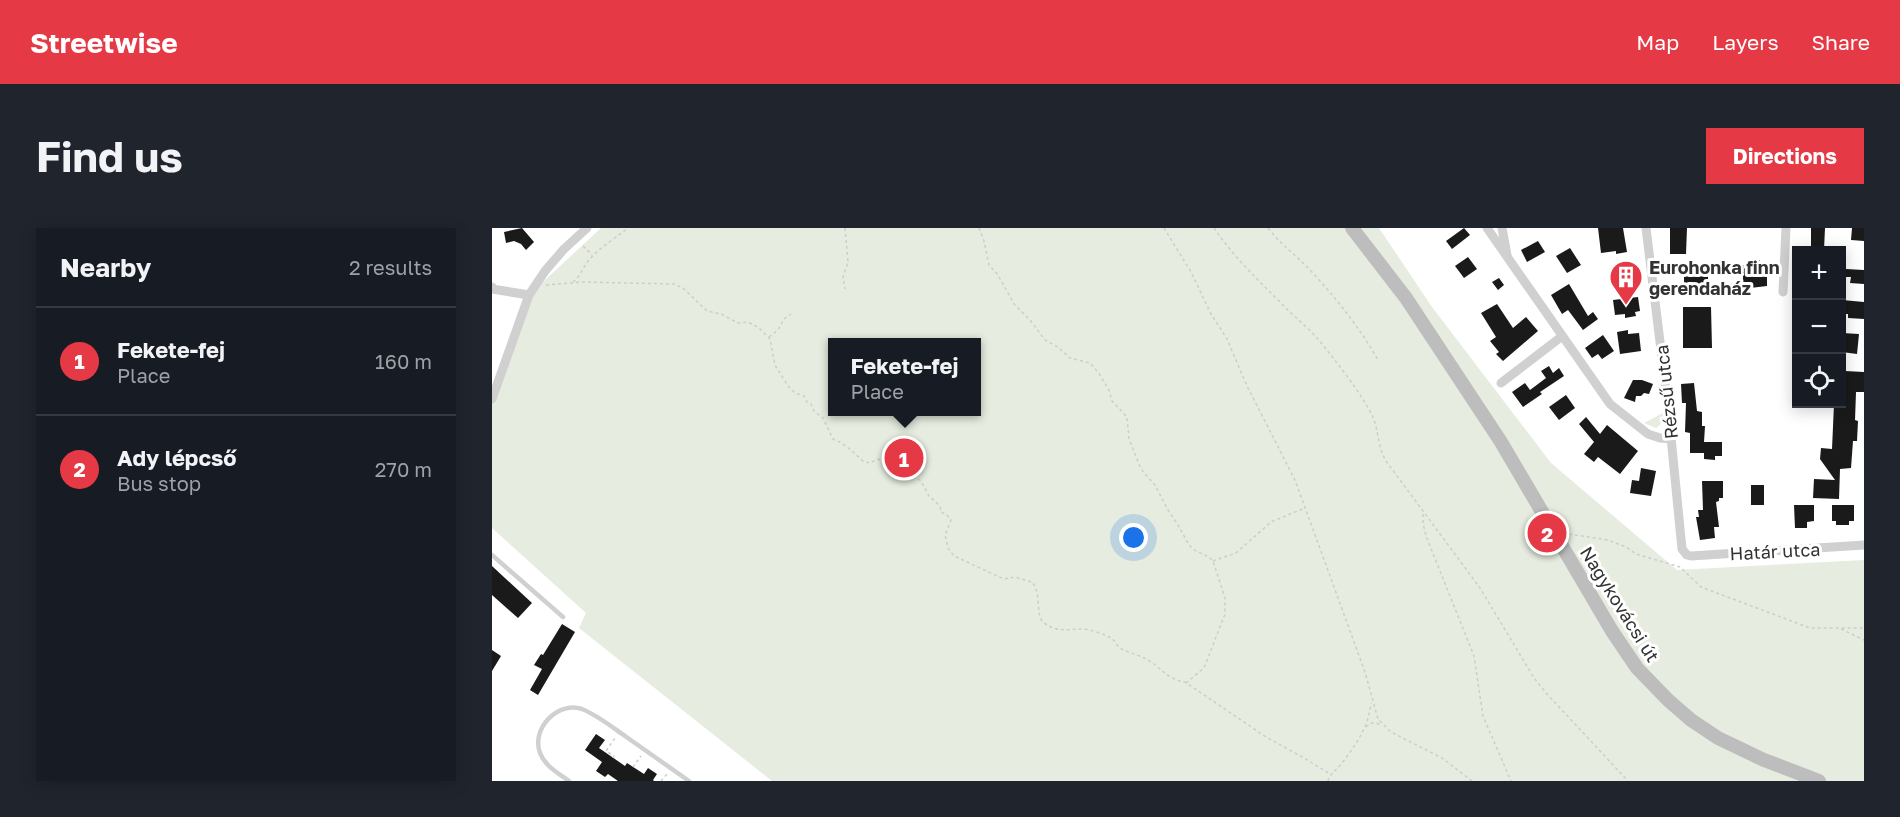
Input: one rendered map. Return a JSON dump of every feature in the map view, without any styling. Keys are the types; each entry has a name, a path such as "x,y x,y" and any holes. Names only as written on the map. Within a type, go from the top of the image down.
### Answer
{"street":[{"path":"492,399 529,296 545,271 587,228"},
{"name":"Nagykovácsi út","path":"1352,228 1406,298 1494,433 1612,631 1637,668 1691,720 1718,738 1764,760 1819,781"},
{"path":"1487,228 1610,404 1648,434 1671,439"},
{"path":"1503,228 1507,257"},
{"name":"Rézsű utca","path":"1647,228 1680,538 1682,549 1687,555"},
{"path":"1783,292 1786,228"},
{"path":"492,288 529,296"},
{"path":"1501,383 1561,337"},
{"name":"Határ utca","path":"1687,555 1864,545"}],"lane":[{"path":"492,555 563,617"},
{"path":"569,781 545,763 539,752 538,740 546,720 555,712 570,708 581,709 619,732 689,781"}],"path":[{"path":"572,283 592,256 628,228"},
{"path":"845,228 848,262 843,277 845,289"},
{"path":"979,228 989,265 998,275 1014,304 1045,340 1058,347 1070,358 1090,363 1098,372 1110,390 1112,401 1127,417 1130,439 1141,469 1155,484 1189,545 1213,561 1224,598 1226,614 1204,668 1186,683"},
{"path":"1164,228 1227,339 1247,386 1295,480 1365,672 1381,724"},
{"path":"1214,228 1238,260 1307,327 1326,349 1371,414 1379,446 1386,461 1480,588 1534,678 1628,781"},
{"path":"1268,228 1282,246 1315,276 1357,326 1378,360"},
{"path":"575,239 592,256"},
{"path":"579,276 584,282"},
{"path":"548,285 584,282 678,285 706,311 721,314 736,322 754,325 769,338 773,359 790,389 804,396 811,404 814,411 823,418 831,436 856,452 864,462 870,463 878,459 894,467 901,466 910,470 921,481 929,496 940,506 941,512 951,520 945,535 948,548 954,556 1004,579 1015,577 1029,580 1038,594 1037,603 1040,607 1042,622 1059,631 1085,629 1108,637 1121,649 1151,662 1168,677 1186,683 1266,736 1330,774"},
{"path":"769,338 778,330 784,318 791,314"},
{"path":"886,464 897,454 903,454 907,459"},
{"path":"1213,561 1236,554 1271,522 1305,507"},
{"path":"1423,513 1426,536 1473,656 1483,716 1511,781"},
{"path":"1580,536 1608,540 1636,555 1680,567 1701,587 1810,628 1864,628"},
{"path":"1840,628 1864,640"},
{"path":"1328,781 1330,774 1338,768 1353,749 1364,728 1372,699"},
{"path":"1364,728 1371,723 1381,724 1402,739 1442,758 1472,781"},
{"path":"613,758 614,756 605,750 619,732"},
{"path":"633,767 645,750"}],"shaded area":[{"path":"601,228 1379,228 1432,307 1551,463 1677,570 1864,560 1864,781 772,781 579,628 586,613 492,528 492,401 529,295"},
{"path":"1663,413 1662,422 1656,428 1644,423"}],"building":[{"path":"522,228 534,242 526,250 514,241 506,243 504,232"},
{"path":"1464,228 1470,235 1452,249 1446,241"},
{"path":"1598,228 1623,228 1627,252 1601,253"},
{"path":"1670,228 1687,228 1686,254 1670,254"},
{"path":"1811,228 1825,228 1824,246 1811,246"},
{"path":"1852,228 1864,228 1864,241 1851,240"},
{"path":"1538,241 1545,252 1527,262 1521,250"},
{"path":"1570,248 1581,265 1567,273 1556,256"},
{"path":"1468,257 1477,269 1464,278 1455,266"},
{"path":"1748,260 1760,260 1760,263 1767,263 1767,286 1750,288 1750,285 1743,284 1743,265 1748,265"},
{"path":"1684,265 1705,265 1704,272 1708,273 1708,285 1684,285"},
{"path":"1634,269 1635,278 1617,280 1616,271"},
{"path":"1846,269 1864,270 1864,284 1850,283 1851,277 1846,277"},
{"path":"1499,278 1504,285 1498,290 1492,282"},
{"path":"1569,284 1588,316 1593,312 1598,319 1583,330 1568,310 1562,314 1551,295"},
{"name":"Eurohonka finn gerendaház","path":"1638,297 1640,311 1635,312 1636,316 1625,318 1625,314 1615,315 1613,300"},
{"path":"1846,300 1864,302 1864,319 1848,318 1846,314"},
{"path":"1497,304 1513,328 1526,317 1538,331 1503,361 1496,354 1499,352 1490,341 1496,337 1481,313"},
{"path":"1683,307 1711,307 1712,348 1683,348"},
{"path":"1628,330 1628,334 1639,333 1641,351 1620,354 1617,332"},
{"path":"1846,333 1859,334 1857,354 1846,353"},
{"path":"1603,335 1614,351 1602,359 1598,354 1592,358 1585,348"},
{"path":"1549,366 1553,373 1559,368 1564,376 1523,407 1512,392 1525,383 1530,390 1546,378 1541,371"},
{"path":"1846,371 1864,372 1864,392 1856,392 1857,441 1853,441 1851,468 1840,469 1839,499 1813,498 1814,479 1835,480 1820,459 1821,448 1832,449 1834,408 1846,408"},
{"path":"1633,380 1653,384 1649,394 1636,396 1635,402 1624,398"},
{"path":"1694,383 1697,411 1702,412 1702,426 1705,426 1704,442 1722,442 1722,456 1715,456 1715,460 1704,459 1704,453 1690,453 1690,433 1685,432 1686,403 1682,403 1681,384"},
{"path":"1566,395 1575,408 1559,420 1549,407"},
{"path":"1586,417 1600,434 1607,425 1638,451 1620,474 1598,457 1594,462 1584,454 1594,442 1579,424"},
{"path":"1641,468 1656,471 1651,496 1630,493 1632,480 1639,481"},
{"path":"1702,481 1723,481 1723,498 1719,498 1716,502 1719,527 1714,527 1715,538 1700,540 1696,517 1699,517 1698,510 1703,510"},
{"path":"1751,485 1764,485 1764,505 1751,505"},
{"path":"1794,505 1814,505 1814,521 1807,522 1807,528 1795,528"},
{"path":"1832,505 1854,505 1854,521 1849,521 1849,525 1836,525 1836,521 1832,521"},
{"path":"492,566 532,603 518,618 492,595"},
{"path":"562,624 575,632 538,695 530,690 542,669 534,665"},
{"path":"492,650 501,656 492,671"},
{"path":"596,734 605,740 599,748 625,766 627,763 644,774 648,768 657,774 654,781 618,781 608,774 605,777 596,771 602,762 585,750"}],"place":[{"name":"Eurohonka finn gerendaház","path":"1626,306"},
{"name":"Fekete-fej","path":"904,458"},
{"name":"Ady lépcső","path":"1547,533"}]}
